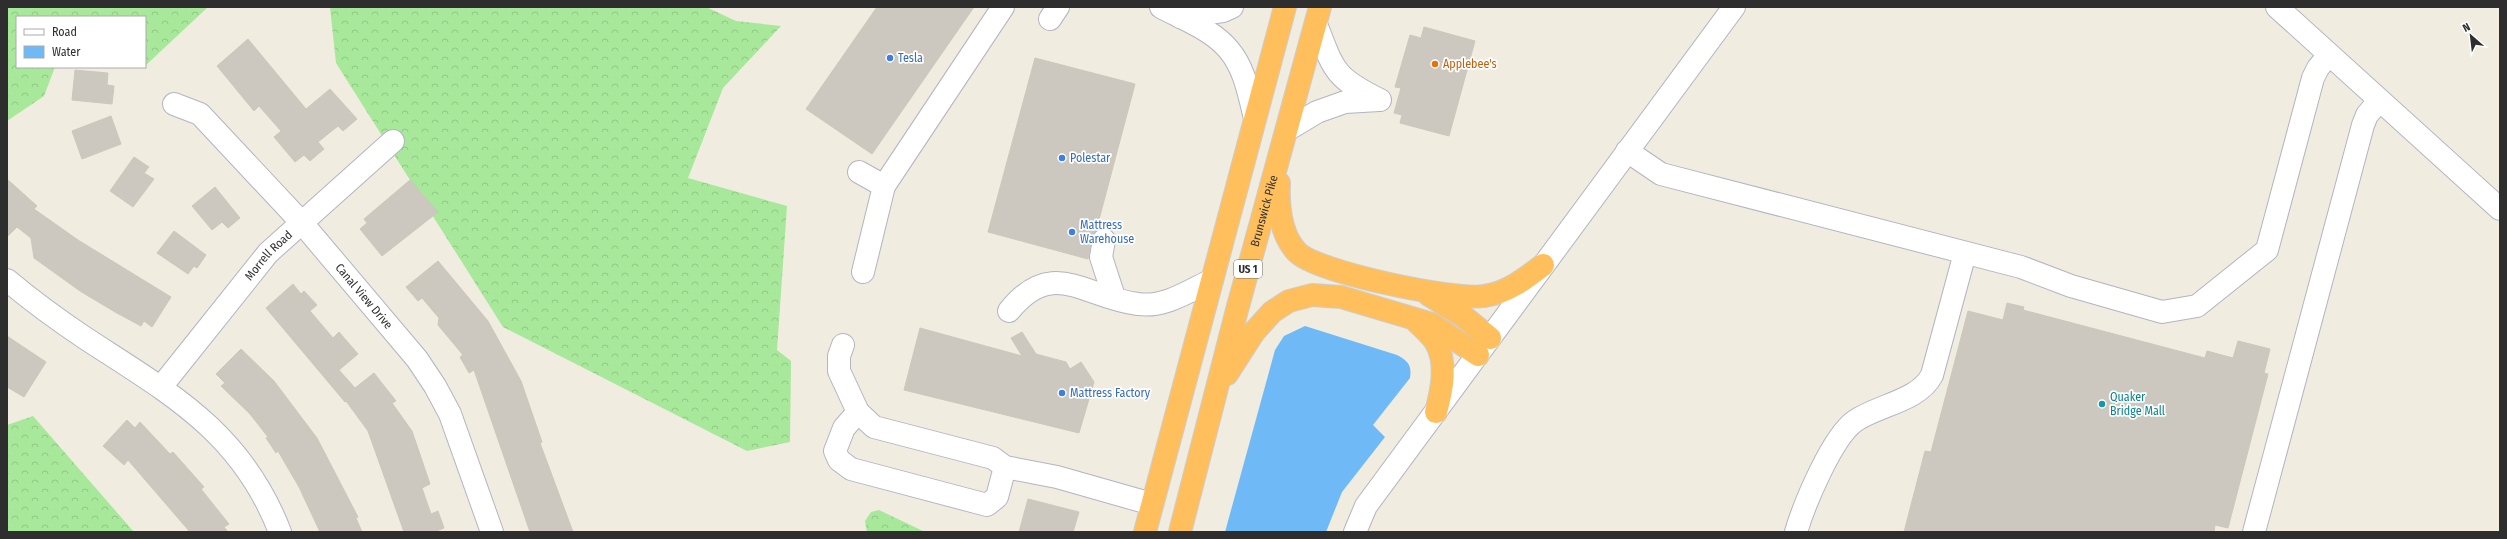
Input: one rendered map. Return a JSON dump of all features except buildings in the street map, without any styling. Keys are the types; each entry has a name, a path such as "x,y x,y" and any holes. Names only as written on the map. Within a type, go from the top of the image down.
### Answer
{"highway":[{"name":"US 1","path":"1145,532 1285,7"},
{"name":"Brunswick Pike","path":"1180,532 1216,389 1318,16"},
{"path":"1280,156 1280,213 1285,234 1297,252 1316,264 1421,290 1477,297 1488,295 1515,284 1542,265"},
{"path":"1421,290 1463,316 1484,346"},
{"path":"1216,389 1262,322 1276,308 1294,299 1312,295 1333,295 1412,317 1484,346"},
{"path":"1412,317 1433,338 1439,352 1442,383 1436,412"}],"street":[{"path":"863,272 884,186 1003,7"},
{"path":"1161,7 1219,40 1229,50 1246,81 1255,118"},
{"path":"1180,18 1223,11 1232,7"},
{"path":"1354,532 1366,506 1542,265 1734,7"},
{"path":"2277,7 2379,100 2491,196 2500,209"},
{"path":"1287,130 1317,112 1345,102 1380,100 1352,86 1334,70 1318,16"},
{"path":"1627,151 1661,174 2021,267 2071,286 2162,312 2196,307 2267,250 2313,78 2318,68 2329,55"},
{"path":"2254,532 2363,125 2367,115 2379,100"},
{"name":"Canal View Drive","path":"174,104 200,114 302,223 417,359 435,386 450,414 492,532"},
{"name":"Morrell Road","path":"162,387 255,268 276,245 393,141"},
{"path":"859,172 884,186"},
{"path":"1104,240 1101,257 1114,297"},
{"path":"1796,532 1818,478 1847,429 1868,413 1912,394 1927,384 1932,375 1965,253"},
{"path":"7,280 72,329 162,387 188,406 216,432 244,465 264,497 280,532"},
{"path":"1008,311 1027,292 1047,282 1066,284 1138,304 1151,304 1170,300 1212,280"},
{"path":"843,345 838,356 839,370 858,412 874,427 993,458 1005,466 1057,477 1152,504"},
{"path":"858,412 844,428 835,451 839,460 851,469 986,505 997,497 1005,466"}],"green space":[{"path":"7,7 208,7 146,65 146,16 16,16 16,68 55,68 44,96 7,121"},
{"path":"330,7 706,7 736,21 781,26 723,88 688,178 787,206 777,350 791,361 790,442 747,451 503,327 336,63"},
{"path":"33,416 134,532 7,532 7,425"},
{"path":"879,510 925,532 867,532 865,521 871,512"}],"water":[{"path":"1305,326 1397,355 1404,359 1410,367 1410,378 1373,425 1385,437 1342,492 1326,532 1225,532 1275,350 1284,336"}],"place":[{"name":"Tesla","path":"890,58"},
{"name":"Applebee's","path":"1435,64"},
{"name":"Polestar","path":"1062,158"},
{"name":"Mattress Warehouse","path":"1072,232"},
{"name":"Mattress Factory","path":"1062,393"},
{"name":"Quaker Bridge Mall","path":"2102,404"}]}
